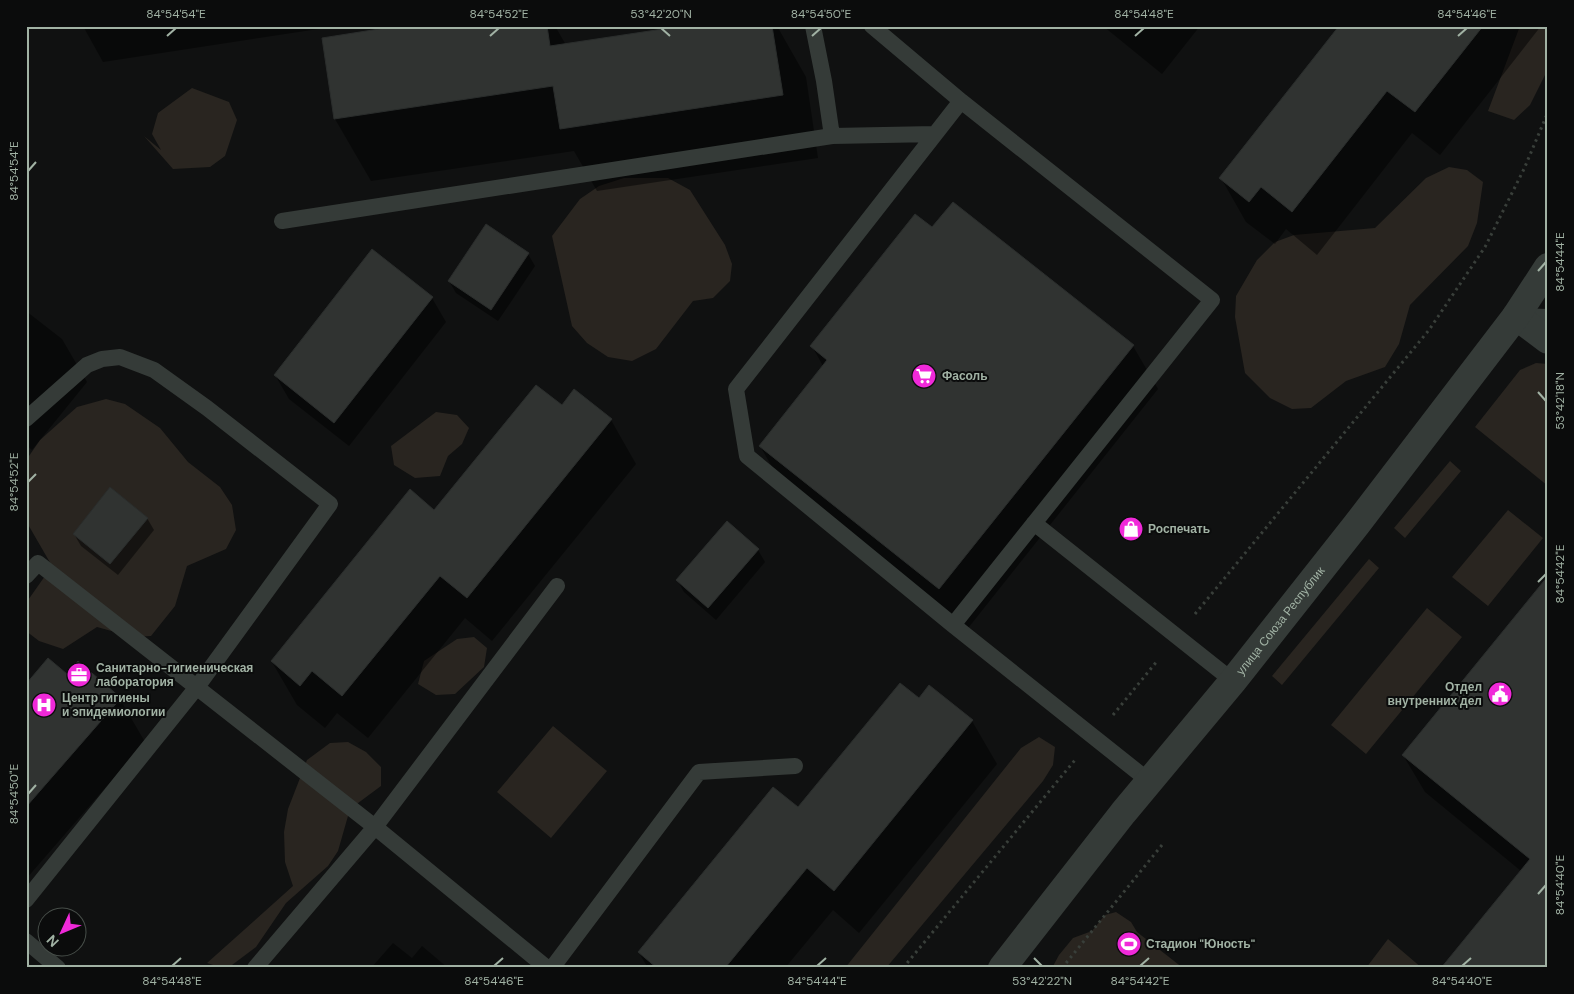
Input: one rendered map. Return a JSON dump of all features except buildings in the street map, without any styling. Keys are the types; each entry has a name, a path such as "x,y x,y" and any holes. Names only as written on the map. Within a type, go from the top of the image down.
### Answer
{"street":[{"name":"улица Союза Республик","path":"1002,968 1149,781 1233,681 1357,524 1516,316 1548,267"},
{"path":"1516,316 1548,340"}],"lane":[{"path":"813,26 832,136"},
{"path":"872,26 961,102 1212,300 953,625"},
{"path":"961,102 736,389 747,456 953,625 1149,781"},
{"path":"282,221 832,136 935,134"},
{"path":"1516,316 1548,317"},
{"path":"26,419 86,365 102,359 120,357 154,370 207,408 330,504 197,687 26,900"},
{"path":"1034,523 1233,681"},
{"path":"26,576 38,563 375,827 547,968"},
{"path":"255,968 375,827 557,586"},
{"path":"552,968 699,772 795,766"},
{"path":"26,941 58,968"}],"path":[{"path":"903,968 1429,330 1485,247 1524,169 1548,112"},
{"path":"1062,968 1162,845"}],"shaded area":[{"path":"1520,26 1548,26 1548,74 1545,75 1530,105 1514,120 1488,111"},
{"path":"192,88 229,102 237,120 225,156 210,167 173,169 144,136 161,150 152,134 158,113"},
{"path":"1449,167 1467,170 1483,182 1477,223 1468,246 1410,305 1399,344 1385,367 1346,381 1311,408 1292,409 1270,398 1245,373 1235,317 1236,296 1257,260 1275,242 1294,235 1375,228 1426,178"},
{"path":"624,178 668,178 690,190 725,245 732,264 730,281 713,298 693,301 656,349 632,361 608,357 587,343 572,326 552,236 580,199 599,186"},
{"path":"1536,363 1548,364 1548,486 1475,427 1520,370"},
{"path":"106,399 125,404 160,428 188,462 220,487 232,505 236,530 226,549 187,566 175,606 151,636 133,637 97,627 63,649 39,641 26,631 26,603 52,566 26,521 26,456 29,456 40,440 77,407"},
{"path":"436,412 457,415 469,428 462,444 448,456 440,476 415,478 394,465 391,446"},
{"path":"1450,461 1461,471 1405,538 1394,528"},
{"path":"1508,510 1543,538 1488,606 1452,577"},
{"path":"1369,559 1379,568 1282,685 1272,676"},
{"path":"1427,608 1462,637 1366,754 1331,725"},
{"path":"474,637 487,648 484,667 455,694 436,695 418,684 424,661 457,639"},
{"path":"553,726 607,771 551,838 497,792"},
{"path":"1039,737 1055,747 1053,765 1043,781 886,968 845,968 1021,748"},
{"path":"348,742 366,752 381,767 381,786 350,809 338,851 328,866 286,903 256,947 228,968 207,963 293,886 285,862 284,832 288,809 307,760 330,743"},
{"path":"1116,912 1131,922 1137,932 1183,968 1052,968 1059,955 1073,938 1092,931 1105,915"},
{"path":"1388,939 1422,968 1366,968"}],"place":[{"name":"Фасоль","path":"924,376"},
{"name":"Роспечать","path":"1131,529"},
{"name":"Санитарно-гигиеническая лаборатория","path":"79,675"},
{"name":"Отдел внутренних дел","path":"1500,694"},
{"name":"Центр гигиены и эпидемиологии","path":"44,705"},
{"name":"Стадион \"Юность\"","path":"1129,944"}]}
